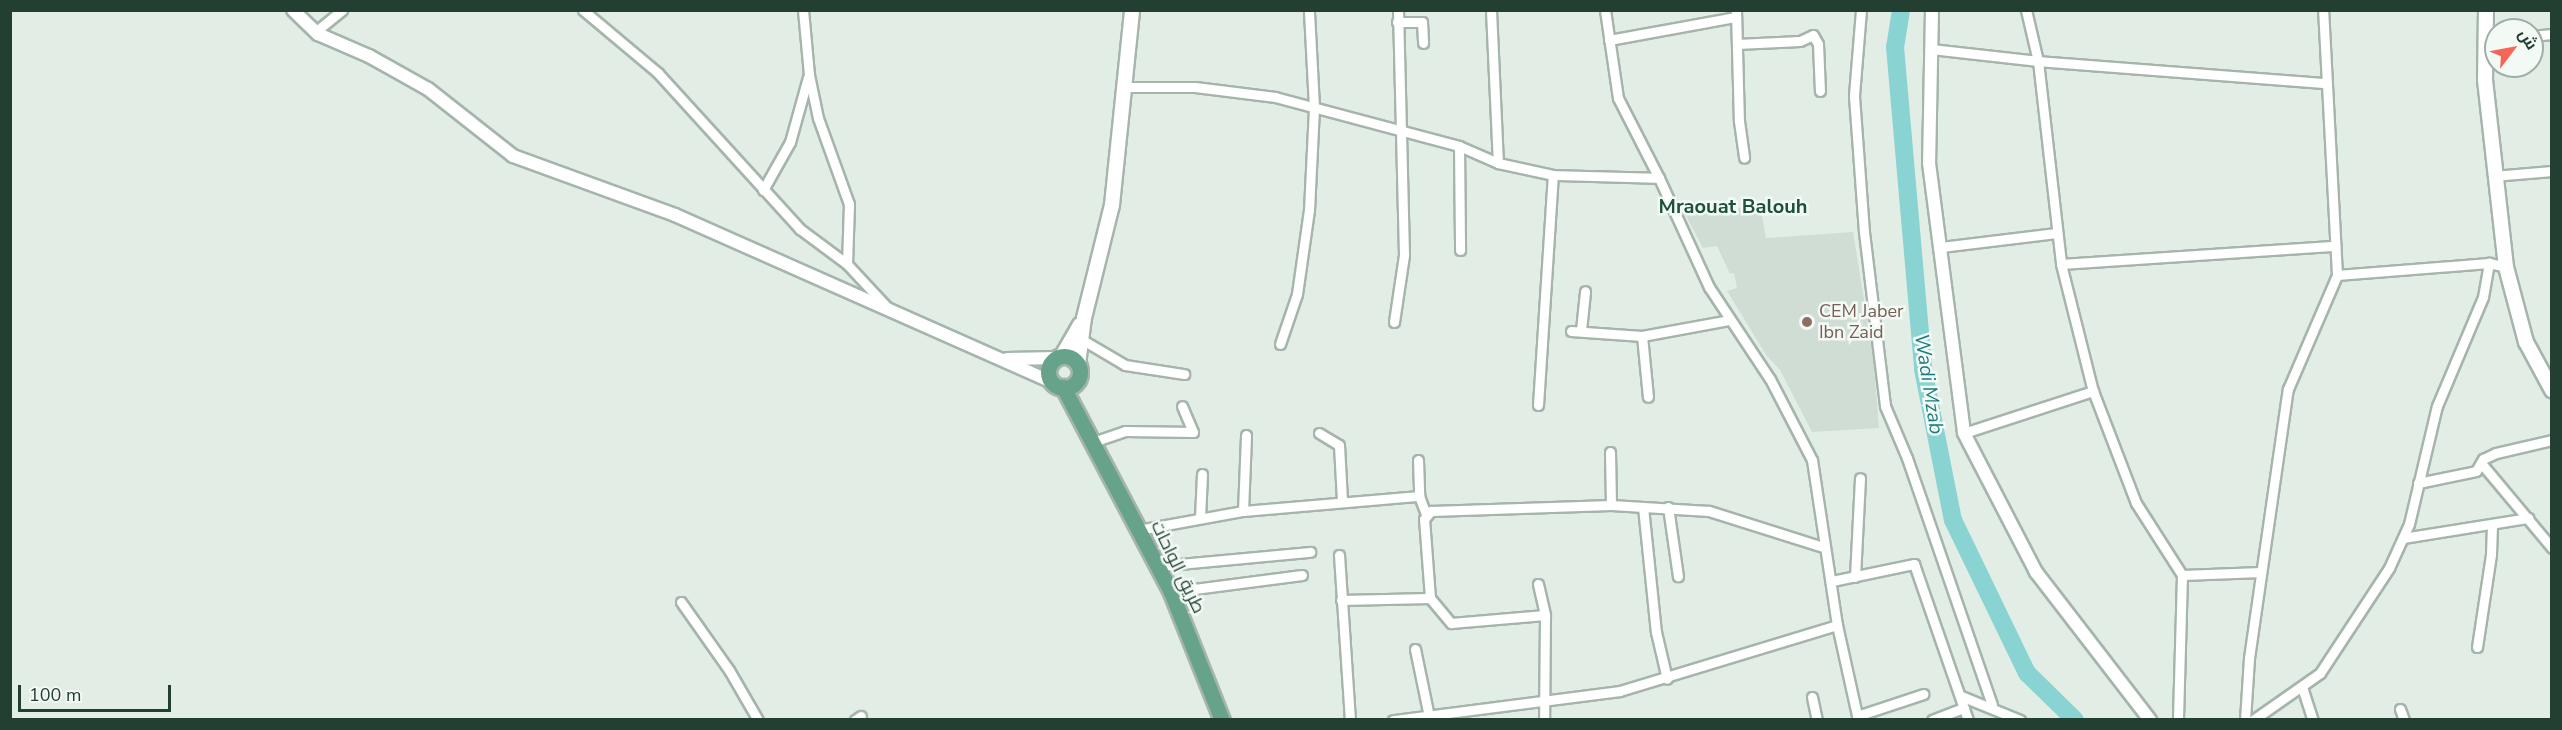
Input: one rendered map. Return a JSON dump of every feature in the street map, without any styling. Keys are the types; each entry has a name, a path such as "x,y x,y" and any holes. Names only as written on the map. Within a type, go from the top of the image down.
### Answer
{"main road":[{"path":"1085,316 1049,370 1064,384 1078,364 1094,270 1112,204 1126,87 1132,10"},
{"path":"2492,78 2493,176 2506,267 2526,342 2552,390"},
{"path":"1059,357 1071,357 1078,364"},
{"name":"طريق الواحات","path":"1064,384 1171,592 1222,720"}],"street":[{"path":"292,10 315,32 428,89 513,156 675,215 1064,384"},
{"path":"315,32 342,10"},
{"path":"583,10 658,73 763,190 815,243 847,264 887,307"},
{"path":"803,10 809,75 818,118 849,204 847,264"},
{"path":"1280,344 1297,294 1308,221 1314,107 1309,10"},
{"path":"1394,322 1404,255 1398,10"},
{"path":"1491,10 1498,163"},
{"path":"1605,10 1624,113 1659,178 1709,287 1770,379 1812,460 1823,547 1832,581 1837,625 1858,718 1923,694"},
{"path":"1861,10 1854,96 1864,232 1885,406 1908,458 1992,705"},
{"path":"1932,10 1929,163 1964,433 2036,572 2150,720"},
{"path":"2026,10 2038,61 2061,264 2093,391 2136,503 2182,575 2178,720"},
{"path":"2245,720 2261,572 2288,388 2337,275 2325,83 2323,10"},
{"path":"1609,40 1736,14 1744,158"},
{"path":"1397,22 1422,22 1423,43"},
{"path":"1737,44 1800,41 1813,34 1818,44 1820,91"},
{"path":"1931,49 2038,61 2325,83"},
{"path":"763,190 790,141 809,75"},
{"path":"1126,87 1241,91 1314,107 1460,146 1498,163 1553,175 1659,178"},
{"path":"1460,146 1460,250"},
{"path":"2493,176 2552,171"},
{"path":"1538,405 1553,175"},
{"path":"1941,247 2056,233"},
{"path":"2061,264 2335,246"},
{"path":"2337,275 2489,263 2506,267"},
{"path":"2253,720 2302,687 2324,668 2389,568 2403,538 2437,406 2483,297 2489,263"},
{"path":"1581,330 1585,291"},
{"path":"1570,331 1642,336 1729,320"},
{"path":"1642,336 1648,397"},
{"path":"1081,339 1125,365 1184,374"},
{"path":"1003,359 1059,357"},
{"path":"1964,433 2093,391"},
{"path":"1092,440 1125,431 1193,432 1182,406"},
{"path":"1319,433 1339,445 1342,500"},
{"path":"1243,511 1246,435"},
{"path":"2418,483 2476,471 2481,463 2496,453 2552,440"},
{"path":"1610,452 1611,505"},
{"path":"1418,460 1419,496 1426,514 1430,598 1451,623 1545,615"},
{"path":"2481,463 2552,548"},
{"path":"1200,518 1202,474"},
{"path":"1855,577 1860,478"},
{"path":"1138,530 1243,511 1342,500 1419,496"},
{"path":"1426,514 1611,505 1668,507 1740,518 1823,547"},
{"path":"1643,507 1656,632 1667,679"},
{"path":"1668,507 1677,576"},
{"path":"2403,538 2528,518"},
{"path":"2477,647 2492,554 2492,525"},
{"path":"1158,566 1310,552"},
{"path":"1339,555 1350,720"},
{"path":"1832,581 1909,562 1914,564 1968,720"},
{"path":"2182,575 2261,572"},
{"path":"1171,592 1302,575"},
{"path":"1538,584 1545,615 1544,720"},
{"path":"1341,600 1430,598"},
{"path":"681,602 729,670 758,720"},
{"path":"1394,720 1428,712 1543,702 1620,691 1667,679 1837,625"},
{"path":"1415,649 1428,712"},
{"path":"2302,687 2313,720"},
{"path":"1961,696 1992,705 2020,720"},
{"path":"1812,698 1817,720"},
{"path":"1932,720 1964,708"},
{"path":"2400,709 2404,720"}],"shaded area":[{"name":"CEM Jaber Ibn Zaid","path":"1760,206 1766,238 1853,232 1873,354 1879,428 1812,432 1780,370 1766,355 1727,291 1737,288 1734,273 1730,274 1717,246 1703,248 1684,212"}],"waterway":[{"name":"Wadi Mzab","path":"1901,10 1895,47 1923,369 1953,520 2027,673 2075,720"}],"place":[{"name":"CEM Jaber Ibn Zaid","path":"1807,322"}],"district":[{"name":"Mraouat Balouh","path":"1733,206"}]}
